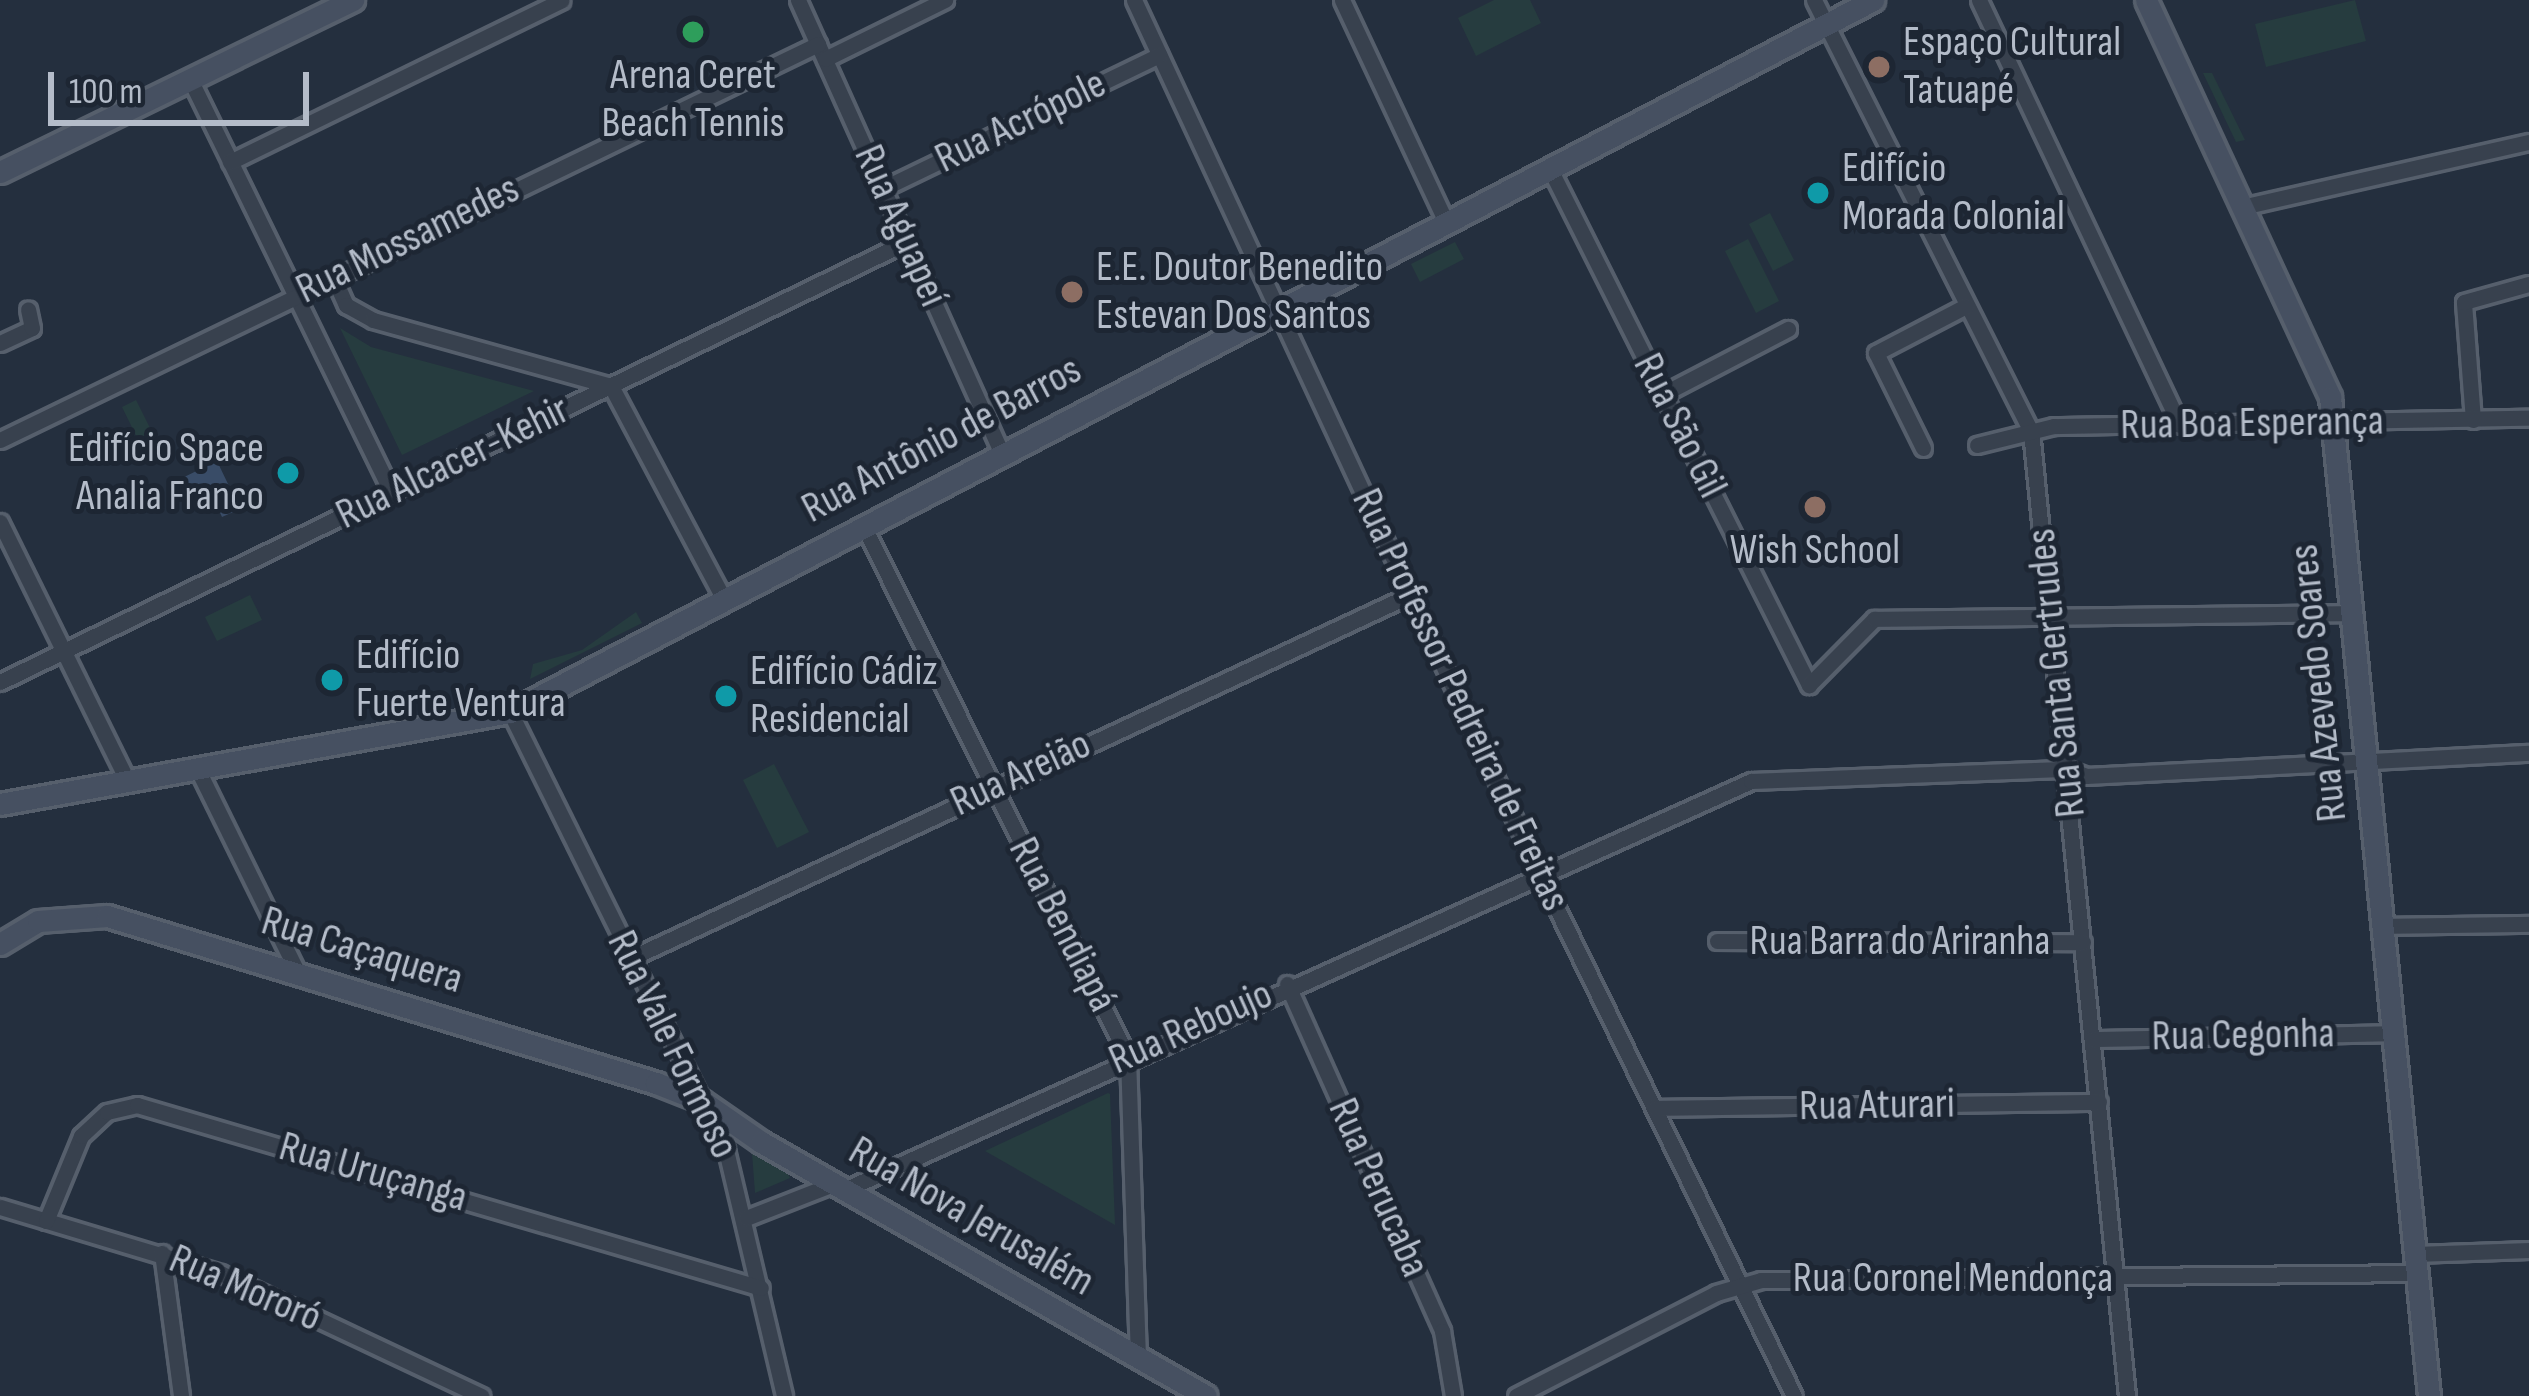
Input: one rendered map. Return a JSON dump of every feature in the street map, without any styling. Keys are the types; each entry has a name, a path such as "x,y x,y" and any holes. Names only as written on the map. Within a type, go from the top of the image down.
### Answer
{"street":[{"path":"0,172 353,0"},
{"path":"230,162 562,0"},
{"name":"Rua Aguapeí","path":"798,0 1001,452"},
{"name":"Rua Mossamedes","path":"0,440 333,276 945,0"},
{"name":"Rua Professor Pedreira de Freitas","path":"1134,0 1541,876 1794,1396"},
{"path":"1342,0 1445,220"},
{"name":"Rua Santa Gertrudes","path":"1814,0 2031,431 2127,1396"},
{"name":"Rua Antônio de Barros","path":"0,804 510,712 1873,0"},
{"path":"1979,0 2180,425"},
{"name":"Rua Azevedo Soares","path":"2146,0 2330,398 2429,1396"},
{"name":"Rua Acrópole","path":"883,189 1159,55"},
{"path":"190,79 392,493"},
{"path":"2242,207 2529,142"},
{"name":"Rua São Gil","path":"1549,167 1809,685 1874,619 2053,616"},
{"name":"Rua Alcacer-Kehir","path":"0,682 906,242"},
{"path":"333,276 346,305 373,320 611,386 724,599"},
{"path":"2473,420 2464,302 2529,284"},
{"path":"1922,448 1876,353 1966,306"},
{"path":"0,343 32,328 28,309"},
{"path":"1663,394 1788,329"},
{"name":"Rua Boa Esperança","path":"1977,446 2031,431 2529,418"},
{"path":"0,522 128,782"},
{"name":"Rua Bendiapá","path":"863,525 1127,1057 1138,1357"},
{"name":"Rua Areião","path":"631,958 1412,594"},
{"path":"2053,616 2352,613"},
{"name":"Rua Vale Formoso","path":"510,712 702,1101 746,1218 784,1396"},
{"name":"Rua Reboujo","path":"746,1218 839,1187 1750,782 2068,769 2086,776 2366,756 2529,753"},
{"path":"198,770 298,973"},
{"name":"Rua Caçaquera","path":"0,944 56,916 107,916 702,1101"},
{"path":"2383,926 2529,924"},
{"name":"Rua Barra do Ariranha","path":"1717,941 2083,942"},
{"name":"Rua Perucaba","path":"1287,985 1442,1331 1453,1396"},
{"name":"Rua Cegonha","path":"2092,1039 2394,1033"},
{"name":"Rua Nova Jerusalém","path":"702,1101 839,1187 1206,1396"},
{"name":"Rua Aturari","path":"1655,1108 2098,1102"},
{"name":"Rua Uruçanga","path":"46,1221 81,1136 107,1112 136,1105 760,1288"},
{"name":"Rua Mororó","path":"0,1208 162,1253 457,1391 481,1396"},
{"name":"Rua Coronel Mendonça","path":"1516,1396 1742,1285 2118,1279 2416,1264 2529,1250"},
{"path":"162,1253 181,1396"}],"green space":[{"path":"1494,0 1530,0 1541,23 1476,56 1458,18"},
{"path":"2355,0 2366,41 2266,67 2255,24"},
{"path":"2203,73 2212,73 2245,140 2236,142"},
{"path":"1770,213 1794,260 1773,271 1749,224"},
{"path":"1748,239 1779,301 1756,313 1725,251"},
{"path":"1455,242 1464,259 1420,282 1411,264"},
{"path":"340,328 371,347 534,391 402,455"},
{"path":"136,400 164,456 150,464 122,407"},
{"path":"250,595 262,620 217,641 205,617"},
{"path":"636,612 642,623 530,679 533,664 582,650"},
{"path":"774,764 809,832 777,848 743,780"},
{"path":"1108,1093 1115,1225 985,1151"},
{"path":"752,1153 788,1174 790,1178 755,1193"}],"water":[{"path":"217,461 240,509 222,517 206,483 185,493 178,480"}],"place":[{"name":"Arena Ceret Beach Tennis","path":"693,32"},
{"name":"Espaço Cultural Tatuapé","path":"1879,67"},
{"name":"Edifício Morada Colonial","path":"1818,193"},
{"name":"E.E. Doutor Benedito Estevan Dos Santos","path":"1072,292"},
{"name":"Edifício Space Analia Franco","path":"288,473"},
{"name":"Wish School","path":"1815,507"},
{"name":"Edifício Fuerte Ventura","path":"332,680"},
{"name":"Edifício Cádiz Residencial","path":"726,696"}]}
